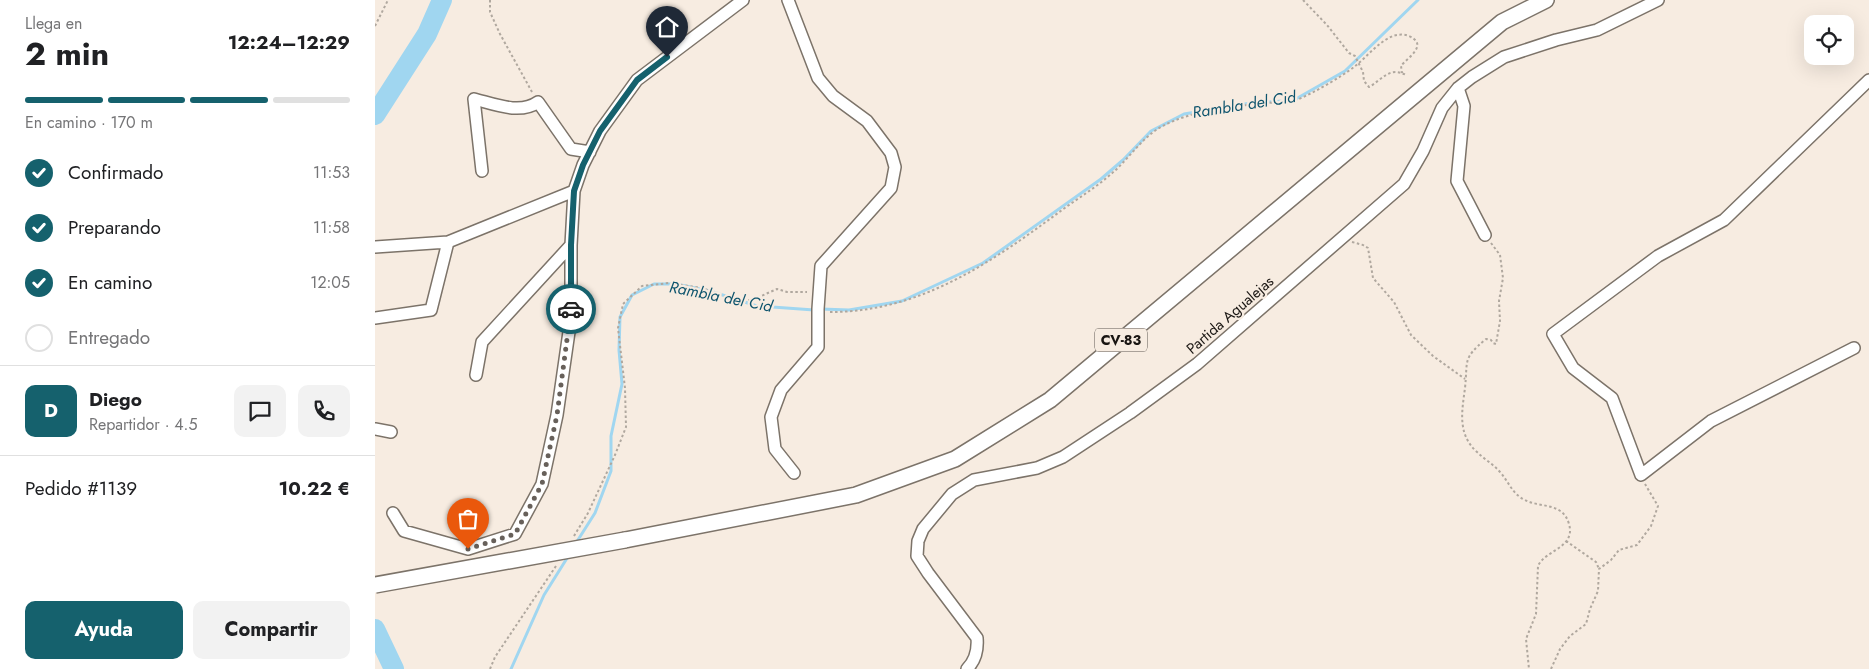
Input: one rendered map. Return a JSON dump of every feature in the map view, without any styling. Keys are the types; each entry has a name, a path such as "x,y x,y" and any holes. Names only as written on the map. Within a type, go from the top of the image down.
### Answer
{"main road":[{"name":"CV-83","path":"375,585 625,540 856,495 955,459 1050,400 1502,22 1546,0"}],"street":[{"path":"393,513 404,531 468,549 515,534 542,484 557,415 571,318 571,245 574,191 583,165 600,131 637,80 743,0"},
{"path":"788,0 817,78 833,96 867,121 891,153 895,167 891,188 821,266 817,312 818,348 781,390 771,417 775,449 794,473"},
{"name":"Partida Agualejas","path":"967,669 976,656 977,638 917,556 918,541 923,529 951,494 974,480 1037,468 1063,457 1130,414 1197,364 1403,184 1420,158 1443,108 1458,88 1478,73 1504,57 1556,40 1597,30 1658,0"},
{"path":"1854,348 1711,421 1641,475 1612,398 1573,368 1553,334 1658,256 1724,220 1869,80"},
{"path":"1458,88 1464,106 1457,181 1485,235"},
{"path":"482,171 474,99 504,107 529,108 538,102 571,149 590,152"},
{"path":"375,247 448,242 574,191"},
{"path":"375,318 431,310 448,242"},
{"path":"476,375 482,342 571,245"},
{"path":"375,429 391,432"}],"path":[{"path":"375,26 388,0"},
{"path":"490,0 490,12 500,34 538,102"},
{"path":"1303,0 1349,53 1355,56 1363,72 1364,81 1369,87 1379,81 1383,75 1394,71 1406,74"},
{"path":"817,312 855,312 886,307 916,297 968,274 1013,246 1110,176 1159,128 1181,118 1229,108 1298,100 1346,73 1390,37 1402,35 1415,40 1417,45 1415,53 1404,61 1401,66 1402,73"},
{"path":"1485,235 1501,255 1503,278 1499,301 1501,321 1498,331 1498,342 1496,344 1486,339 1471,351 1466,362 1461,413 1463,428 1468,441 1477,452 1501,473 1517,495 1526,502 1553,506 1566,517 1570,530 1570,534 1560,548 1540,561 1538,566 1536,614 1526,639 1529,669"},
{"path":"1345,236 1353,243 1363,244 1367,248 1373,278 1394,302 1411,335 1433,356 1465,379"},
{"path":"573,538 588,513 626,427 625,388 618,328 623,304 642,286 669,283 702,288 738,302 752,300 777,289 797,293 819,291"},
{"path":"1599,569 1611,560 1619,550 1637,546 1651,526 1658,506 1641,475"},
{"path":"1551,669 1560,649 1570,636 1586,624 1599,591 1599,569 1596,562 1566,541"},
{"path":"490,669 495,657 557,564"}],"waterway":[{"path":"375,115 427,34 442,0"},
{"name":"Rambla del Cid","path":"821,309 849,310 902,301 983,263 1101,179 1123,160 1151,131 1184,114 1244,104 1294,100 1345,71 1418,0"},
{"name":"Rambla del Cid","path":"576,543 595,513 611,471 611,436 622,384 619,350 620,317 632,295 654,284 676,284 710,291 757,306 814,310"},
{"name":"Rambla del Cid","path":"511,669 544,595 569,555"},
{"path":"375,629 394,669"}],"way so far":[{"path":"468,549 515,534 542,484 557,415 571,309"}],"route":[{"path":"571,309 571,245 574,191 583,165 600,131 637,80 667,57"}]}
